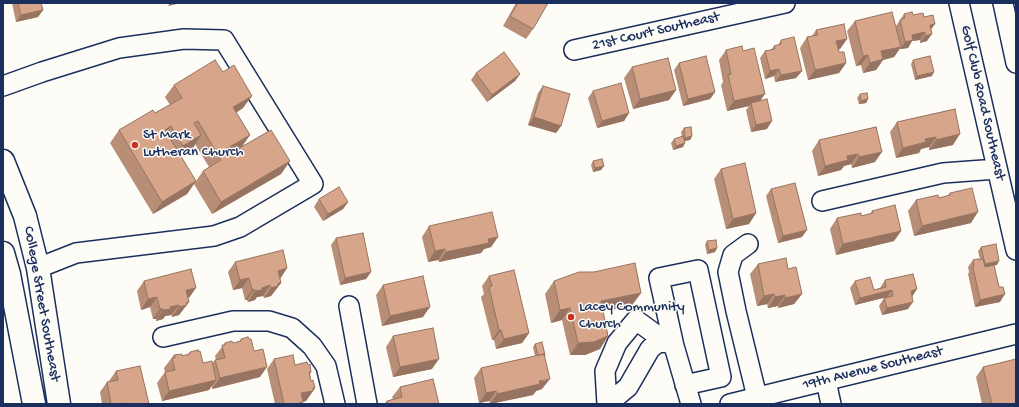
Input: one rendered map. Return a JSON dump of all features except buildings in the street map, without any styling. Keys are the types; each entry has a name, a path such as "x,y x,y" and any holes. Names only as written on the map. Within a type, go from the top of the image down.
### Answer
{"main road":[{"name":"College Street Southeast","path":"3,161 24,216 38,268 59,404"},
{"name":"College Street Southeast","path":"3,253 9,274 34,404"}],"street":[{"name":"21st Court Southeast","path":"574,50 785,3"},
{"name":"Golf Club Road Southeast","path":"959,3 1016,250"},
{"path":"1003,3 1016,63"},
{"path":"3,86 119,48 184,39 224,40 313,184 240,227 214,236 76,252 38,268"},
{"path":"822,201 943,174 997,169"},
{"path":"748,244 733,255 728,272 757,397"},
{"path":"685,385 721,377 698,270 659,278 670,344 691,404"},
{"path":"349,306 367,404"},
{"path":"608,404 605,371 617,343 636,320 670,344"},
{"path":"163,337 233,321 268,321 292,328 312,346 326,366 335,404"},
{"name":"19th Avenue Southeast","path":"730,404 1016,334"},
{"path":"608,404 628,387 650,349 657,343 670,344"},
{"path":"826,381 831,404"}],"place":[{"name":"St Mark Lutheran Church","path":"135,145"},
{"name":"Lacey Community Church","path":"571,317"}]}
